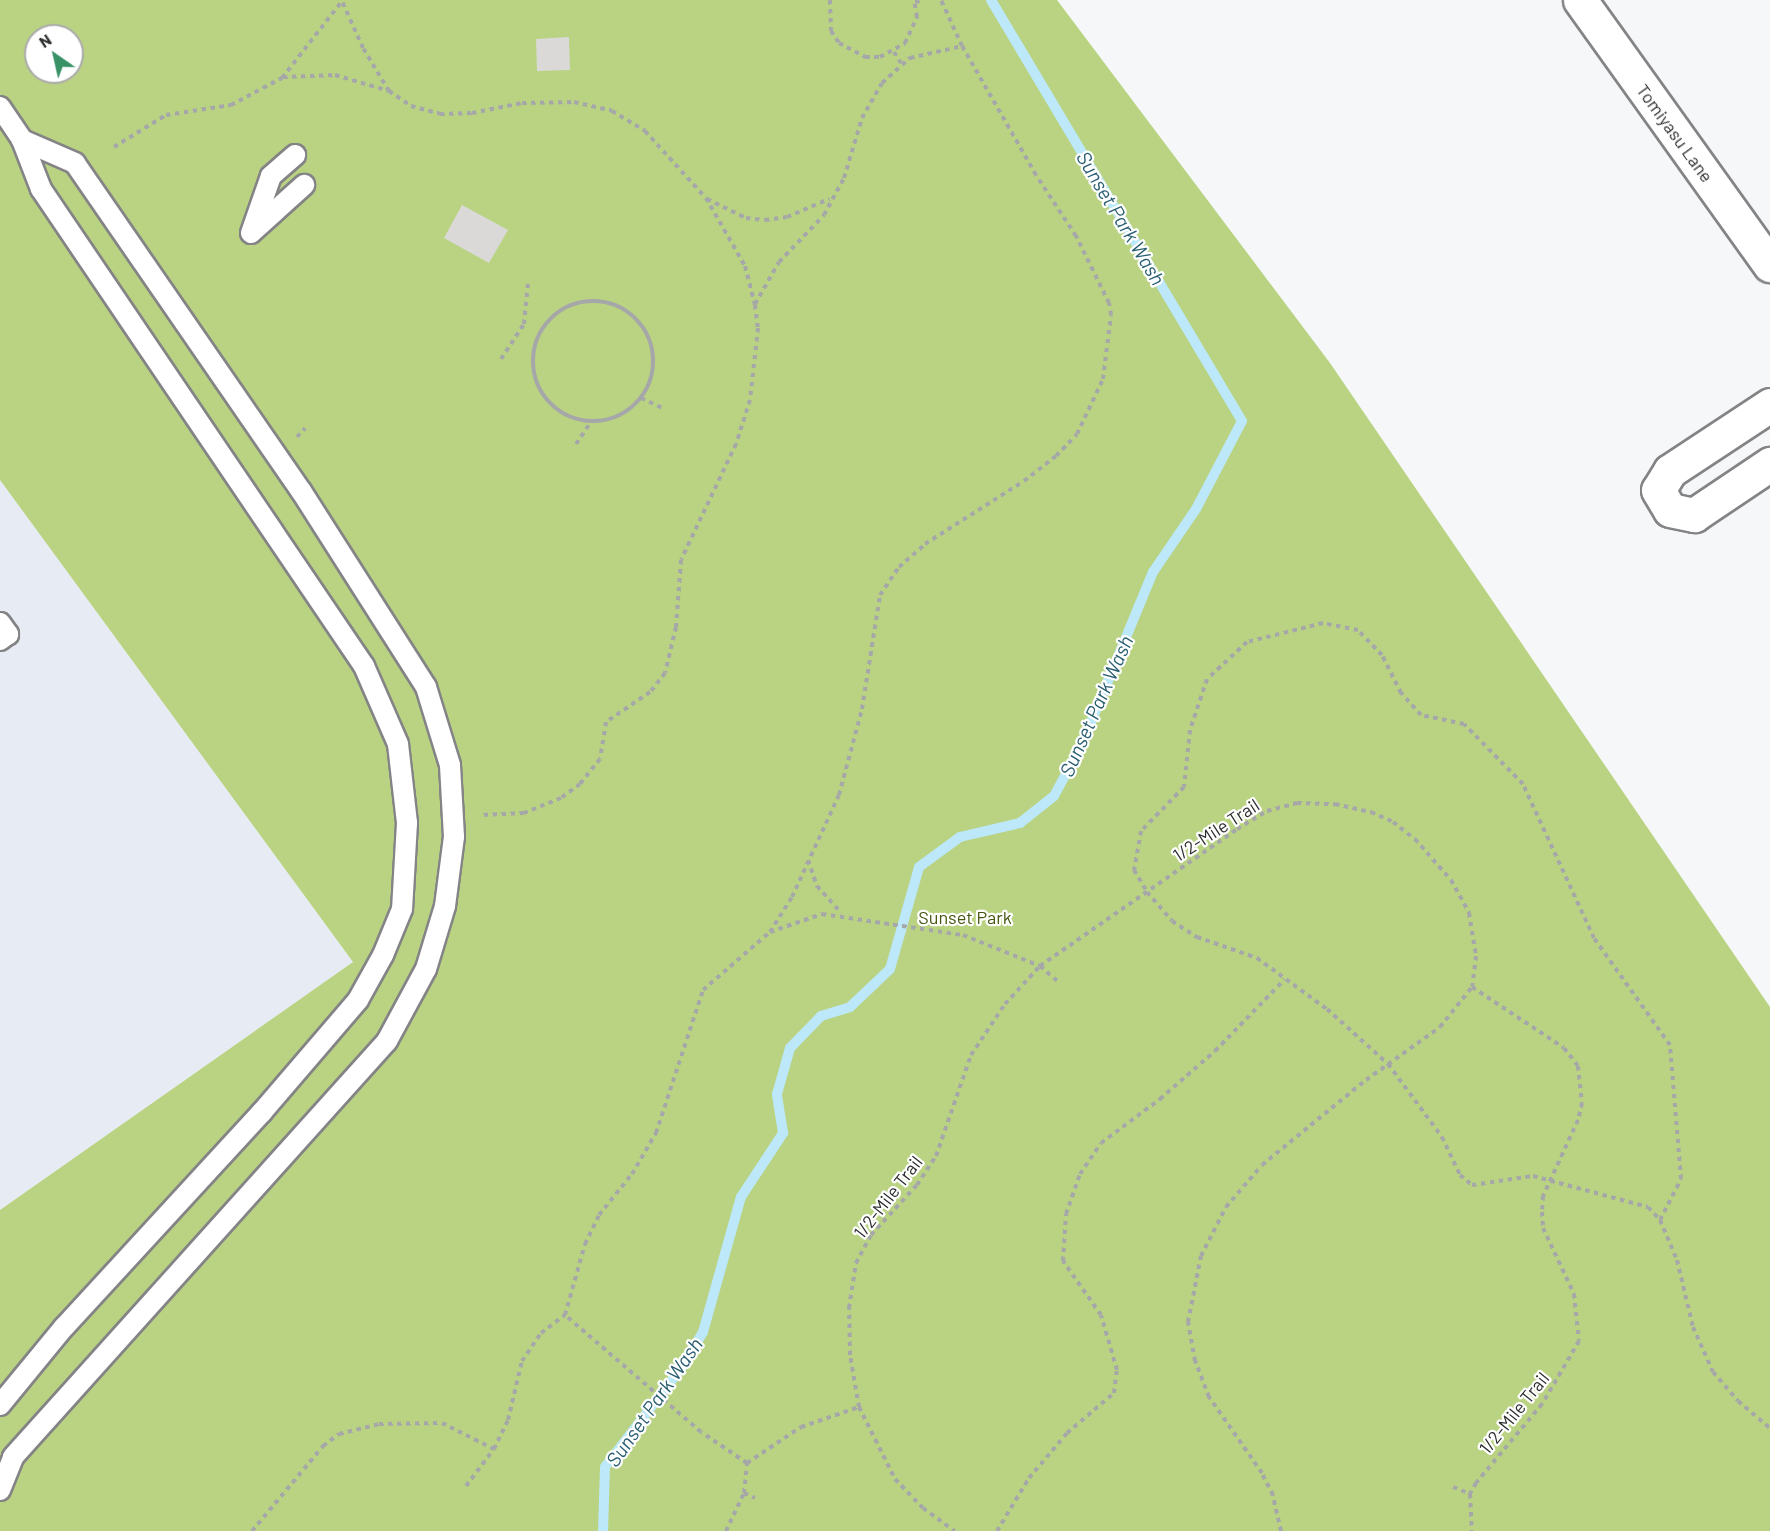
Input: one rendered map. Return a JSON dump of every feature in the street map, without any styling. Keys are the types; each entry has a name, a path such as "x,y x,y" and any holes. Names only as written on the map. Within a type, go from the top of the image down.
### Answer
{"street":[{"name":"Tomiyasu Lane","path":"1580,0 1770,265"},
{"path":"1770,405 1670,471 1658,490 1670,510 1694,515 1770,464"}],"lane":[{"path":"0,107 22,140 41,189 364,666 398,744 407,823 402,909 383,956 358,1000 262,1112 64,1327 0,1405"},
{"path":"0,1490 13,1457 387,1041 426,969 445,906 454,837 450,765 426,687 301,491 75,163 22,140"},
{"path":"295,155 271,176 251,233 304,185"},
{"path":"0,623 8,634 0,640"}],"path":[{"path":"830,0 828,16 839,43 865,57 894,52 913,31 915,1 922,0"},
{"path":"466,1486 494,1449 508,1420 512,1393 522,1361 541,1333 565,1315 585,1244 599,1215 632,1174 656,1133 703,990 770,932 839,795 862,709 875,614 889,581 925,544 1024,481 1056,456 1077,434 1103,379 1111,315 1109,303 1076,236 1035,175 962,46 941,0"},
{"path":"114,147 166,115 231,105 282,78 342,1 363,48 389,91"},
{"path":"755,304 765,281 824,215 844,178 862,118 882,83 901,63 910,58 962,46"},
{"path":"894,52 901,63"},
{"path":"282,78 335,75 389,91 411,106 440,114 472,113 522,103 574,102 612,111 645,131 706,198 745,266 755,304 758,328 750,400 736,444 681,560 676,627 665,674 650,692 606,722 600,759 580,784 532,810 482,815"},
{"path":"706,198 746,218 765,220 787,217 831,199"},
{"path":"501,359 524,324 528,283"},
{"path":"584,301 605,301 625,309 640,323 650,341 653,362 650,381 641,398 610,419 591,422 555,409 542,395 535,378 532,359 537,338 548,320 564,308 584,301"},
{"path":"641,398 663,408"},
{"path":"576,444 591,422"},
{"path":"1660,1220 1681,1179 1670,1045 1594,938 1523,784 1464,724 1421,715 1401,693 1382,655 1358,630 1323,623 1246,642 1207,679 1190,730 1184,788 1141,831 1134,870 1147,892 1172,921 1188,932 1257,958 1327,1009 1388,1064 1442,1137 1460,1174 1472,1185 1517,1176 1550,1180 1648,1207 1660,1220 1677,1260 1692,1327 1713,1372 1738,1401 1770,1428"},
{"name":"1/2-Mile Trail","path":"955,1531 923,1508 896,1479 859,1407 850,1355 849,1308 855,1263 872,1235 917,1185 936,1156 971,1055 986,1028 1040,966 1267,811 1297,803 1335,804 1371,812 1393,822 1415,839 1451,880 1469,913 1476,956 1472,987 1564,1048 1578,1066 1582,1103 1578,1120 1543,1196 1544,1228 1574,1294 1579,1341 1542,1404 1483,1472 1470,1494"},
{"path":"808,860 817,886 838,912 862,918"},
{"path":"770,932 822,914 862,918 963,935 1040,966 1057,981"},
{"path":"997,1531 1029,1478 1067,1433 1114,1393 1117,1370 1101,1315 1063,1261 1066,1214 1080,1174 1101,1143 1160,1099 1215,1051 1285,979"},
{"path":"1281,1531 1273,1495 1262,1473 1209,1397 1195,1361 1188,1322 1201,1256 1226,1207 1262,1165 1388,1064 1440,1027 1472,987"},
{"path":"565,1315 701,1432 747,1464"},
{"path":"726,1531 744,1493 747,1464 801,1427 859,1407"},
{"path":"252,1531 323,1446 332,1437 352,1429 379,1424 442,1423 494,1449"},
{"path":"1453,1487 1470,1494 1472,1531"},
{"path":"744,1493 755,1498"}],"shaded area":[{"path":"0,480 353,962 0,1210"}],"green space":[{"name":"Sunset Park","path":"0,0 1057,0 1330,363 1770,1007 1770,1531 0,1531 0,1210 353,962 0,480"}],"building":[{"path":"569,37 570,70 537,71 536,39"},
{"path":"462,205 508,230 489,263 444,238"}],"waterway":[{"name":"Sunset Park Wash","path":"603,1531 605,1467 682,1367 703,1332 741,1197 783,1133 777,1094 790,1048 821,1016 850,1007 890,969 919,867 960,837 1020,823 1054,796 1082,744 1153,572 1196,509 1242,421 991,0"}]}
